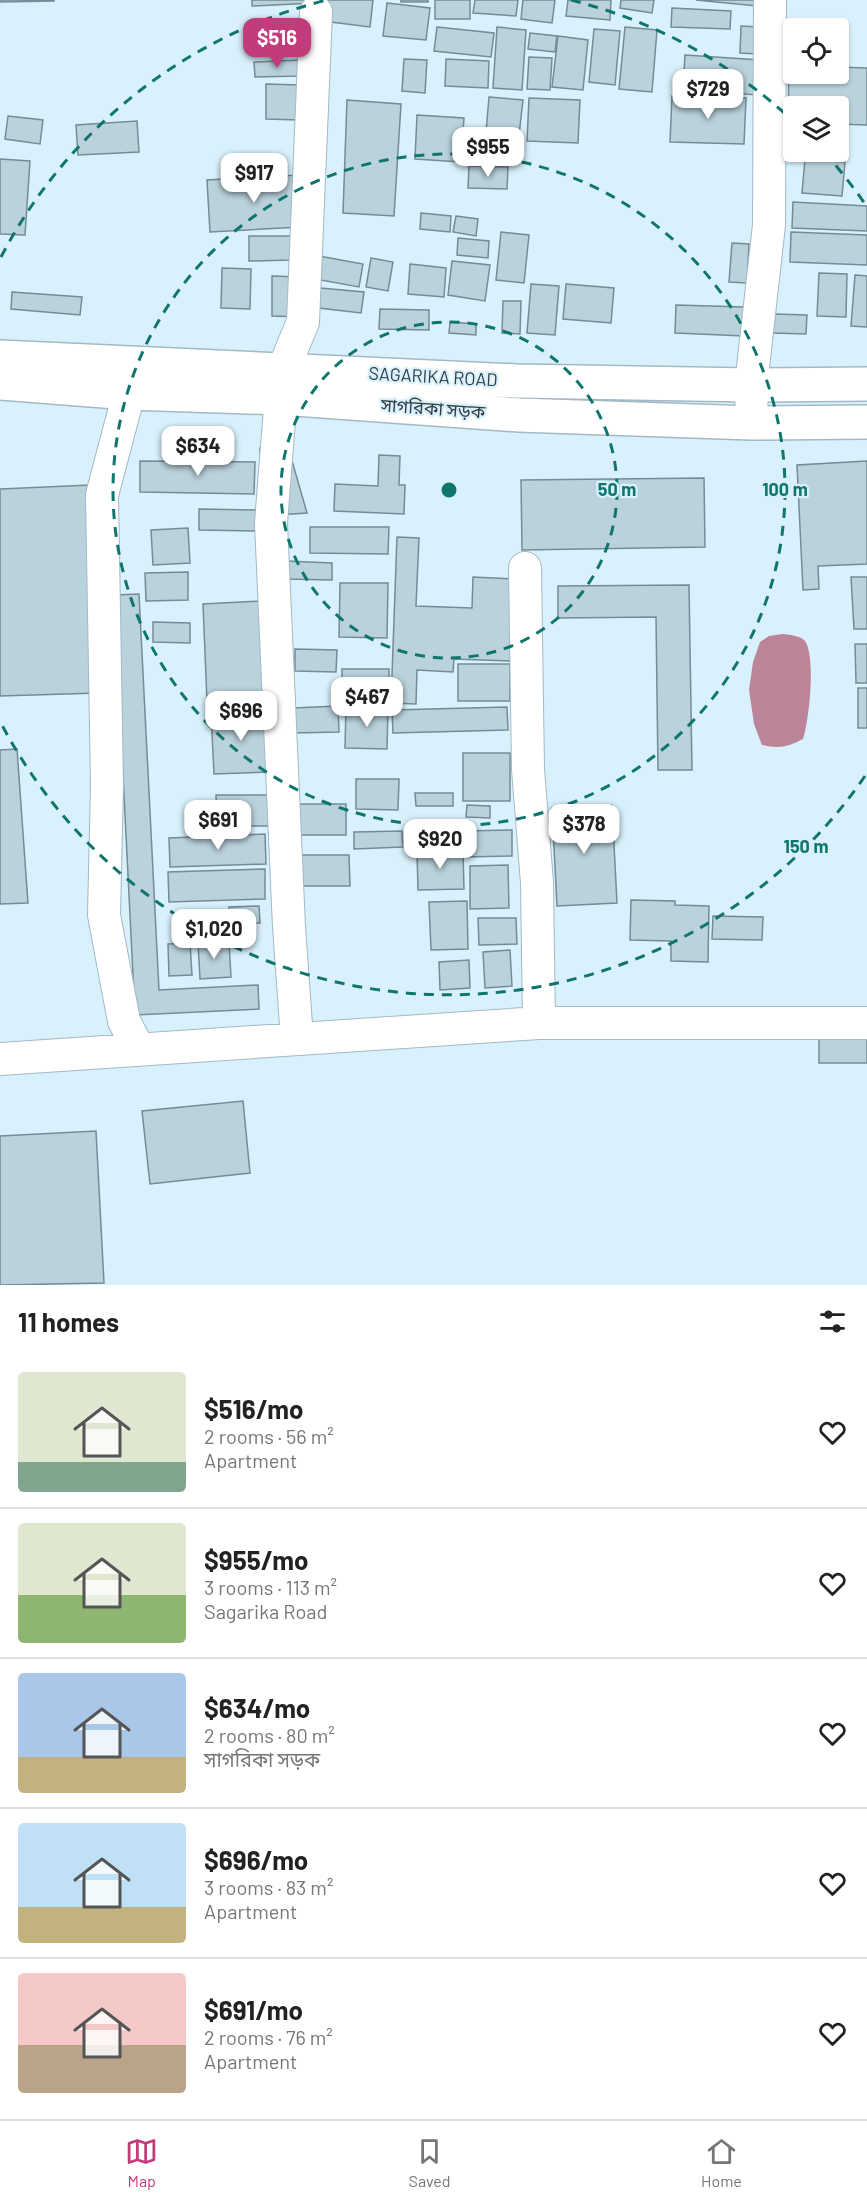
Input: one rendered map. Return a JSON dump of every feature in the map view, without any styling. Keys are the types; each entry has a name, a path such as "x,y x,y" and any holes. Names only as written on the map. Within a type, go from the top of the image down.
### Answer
{"main road":[{"name":"SAGARIKA ROAD","path":"0,357 282,384 517,381 751,385 867,384"},
{"name":"সাগরিকা সড়ক","path":"0,383 129,393 282,384 519,415 752,423 867,422"}],"street":[{"path":"752,423 751,385 769,225 770,0"},
{"path":"297,1040 289,927 271,523 282,384 303,322 316,12"},
{"path":"129,393 102,495 107,785 104,915 124,1021 139,1050"},
{"path":"525,568 528,770 537,883 539,1023"},
{"path":"0,1059 539,1023 867,1023"}],"shaded area":[{"path":"783,634 803,639 808,649 811,674 809,704 803,739 788,745 773,747 762,745 754,724 749,690 753,662 760,642 769,636"}],"building":[{"path":"0,0 54,0 54,1 0,2"},
{"path":"252,0 313,0 314,3 252,6"},
{"path":"326,0 373,0 370,27 323,21"},
{"path":"401,0 428,0 428,2 401,2"},
{"path":"435,0 470,0 470,19 435,19"},
{"path":"475,0 518,0 516,16 473,13"},
{"path":"523,0 555,0 552,23 521,19"},
{"path":"568,0 611,0 610,20 566,16"},
{"path":"621,0 654,0 652,13 620,8"},
{"path":"696,0 758,0 757,6"},
{"path":"387,3 430,8 426,40 383,36"},
{"path":"672,8 731,11 730,29 671,27"},
{"path":"741,26 759,27 757,54 740,53"},
{"path":"437,27 494,33 491,57 434,51"},
{"path":"497,27 526,30 522,90 493,88"},
{"path":"625,27 657,30 652,92 619,89"},
{"path":"594,29 620,31 615,85 589,82"},
{"path":"530,33 557,36 555,52 528,49"},
{"path":"558,36 588,40 583,90 552,87"},
{"path":"685,55 760,60 757,95 683,89"},
{"path":"529,57 552,58 550,90 527,89"},
{"path":"404,59 427,60 425,93 402,91"},
{"path":"446,59 489,61 488,88 445,86"},
{"path":"300,60 300,76 255,77 254,62"},
{"path":"849,67 867,68 867,125 849,124 849,96 788,96 789,84 849,84"},
{"path":"266,84 300,85 299,120 266,119"},
{"path":"672,96 746,98 744,144 670,142"},
{"path":"489,97 523,100 519,135 486,132"},
{"path":"529,98 580,100 578,143 527,141"},
{"path":"347,100 401,104 394,216 343,213"},
{"path":"417,115 464,118 461,162 415,159"},
{"path":"8,116 43,120 40,144 5,139"},
{"path":"137,121 139,152 78,155 76,125"},
{"path":"0,159 30,161 25,235 0,234"},
{"path":"805,162 845,162 842,196 802,193"},
{"path":"469,166 508,167 507,189 468,188"},
{"path":"298,175 301,227 210,232 207,180"},
{"path":"793,202 867,206 867,231 792,228"},
{"path":"421,213 451,216 450,232 420,229"},
{"path":"456,216 478,219 476,236 453,232"},
{"path":"501,232 529,235 524,283 496,280"},
{"path":"791,232 867,235 867,265 790,262"},
{"path":"249,236 291,236 291,260 249,261"},
{"path":"458,238 489,241 488,258 457,255"},
{"path":"732,243 749,244 747,283 729,282"},
{"path":"319,256 363,264 359,287 315,279"},
{"path":"371,258 393,262 388,291 366,287"},
{"path":"452,261 490,265 485,301 448,295"},
{"path":"410,264 446,268 444,297 408,294"},
{"path":"222,268 251,269 250,309 221,308"},
{"path":"819,273 847,274 846,317 817,316"},
{"path":"855,275 867,276 867,327 851,326"},
{"path":"272,276 301,277 300,317 272,316"},
{"path":"531,284 559,286 555,335 527,333"},
{"path":"566,284 614,288 611,323 563,319"},
{"path":"320,288 364,292 361,313 319,308"},
{"path":"12,292 82,297 80,315 11,309"},
{"path":"503,301 521,301 520,334 502,333"},
{"path":"676,305 745,307 744,336 675,333"},
{"path":"380,309 429,310 429,330 379,329"},
{"path":"774,314 807,315 806,334 773,333"},
{"path":"450,322 476,324 476,335 449,333"},
{"path":"288,447 307,513 263,516 260,448"},
{"path":"379,455 400,456 399,485 405,485 404,514 334,511 335,484 378,486"},
{"path":"140,461 255,462 254,494 140,492"},
{"path":"867,461 867,564 818,566 819,589 803,590 797,465"},
{"path":"704,478 705,547 522,550 521,480"},
{"path":"90,485 98,693 0,696 0,489"},
{"path":"199,509 259,510 259,531 199,530"},
{"path":"310,527 389,527 388,554 310,553"},
{"path":"188,528 190,563 153,565 151,530"},
{"path":"397,537 419,538 416,606 472,608 473,577 514,579 512,661 454,659 453,672 417,670 416,704 391,703"},
{"path":"286,561 332,563 332,580 286,579"},
{"path":"188,572 188,600 146,601 145,573"},
{"path":"851,577 867,577 867,629 854,629"},
{"path":"340,583 388,583 387,638 339,637"},
{"path":"689,585 692,770 658,770 656,617 558,618 558,586"},
{"path":"139,594 159,990 258,985 259,1009 135,1015 114,595"},
{"path":"262,601 267,699 207,702 203,604"},
{"path":"153,622 190,623 190,643 153,642"},
{"path":"855,644 867,644 867,683 856,683"},
{"path":"295,649 337,650 336,672 295,671"},
{"path":"458,664 510,664 510,701 458,701"},
{"path":"342,669 389,669 389,701 342,701"},
{"path":"858,688 867,688 867,728 858,728"},
{"path":"338,706 339,732 294,733 293,708"},
{"path":"346,706 388,707 387,749 345,748"},
{"path":"507,707 508,730 393,733 392,710"},
{"path":"268,711 270,772 214,774 211,713"},
{"path":"17,749 28,903 0,904 0,750"},
{"path":"463,753 510,753 510,801 463,801"},
{"path":"356,779 399,779 398,810 356,809"},
{"path":"415,793 453,793 453,806 416,806"},
{"path":"216,795 270,795 270,826 217,826"},
{"path":"292,804 346,804 346,835 292,835"},
{"path":"467,805 490,806 490,818 466,817"},
{"path":"612,805 617,903 557,906 552,808"},
{"path":"512,830 512,856 464,857 464,831"},
{"path":"402,831 403,847 354,849 354,832"},
{"path":"421,832 459,832 459,845 422,846"},
{"path":"265,834 266,864 170,867 169,838"},
{"path":"463,851 464,889 418,890 417,852"},
{"path":"295,855 349,855 350,886 296,886"},
{"path":"508,865 509,908 470,909 470,866"},
{"path":"265,869 265,899 169,902 168,872"},
{"path":"631,900 675,901 675,905 709,906 708,962 671,961 671,941 630,940"},
{"path":"467,901 468,949 431,950 429,902"},
{"path":"259,906 260,923 230,923 229,907"},
{"path":"713,916 763,917 762,940 712,939"},
{"path":"478,918 516,918 517,944 479,945"},
{"path":"229,942 231,977 200,979 198,943"},
{"path":"190,943 192,975 169,976 168,944"},
{"path":"510,950 512,986 485,988 483,952"},
{"path":"469,960 470,988 440,990 439,962"},
{"path":"819,1038 867,1038 867,1063 819,1063"},
{"path":"243,1101 250,1173 150,1184 142,1111"},
{"path":"96,1131 104,1283 0,1285 0,1136"}]}
